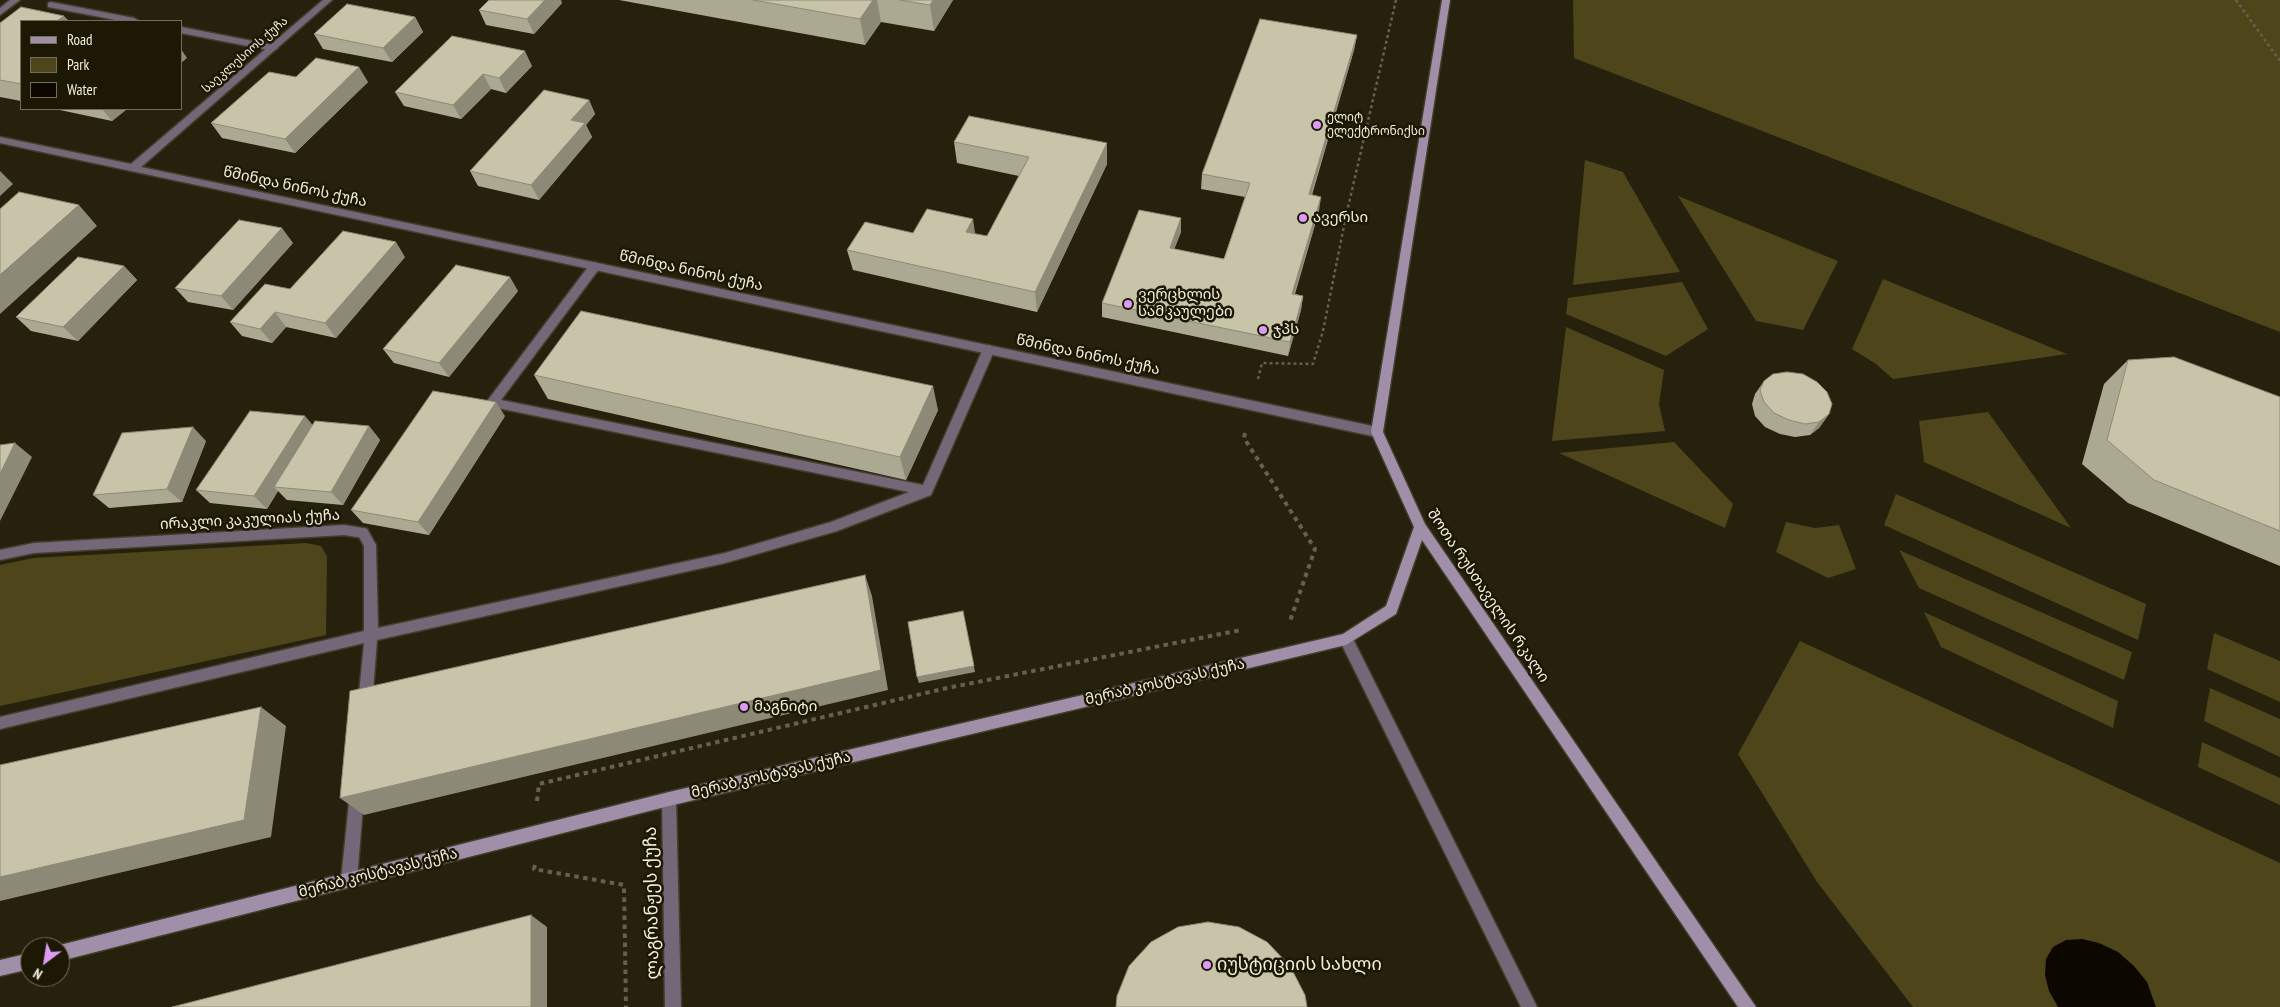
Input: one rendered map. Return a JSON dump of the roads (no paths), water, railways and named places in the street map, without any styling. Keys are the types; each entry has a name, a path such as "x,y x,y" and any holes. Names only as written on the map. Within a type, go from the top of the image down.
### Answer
{"main road":[{"path":"1377,432 1446,0"},
{"name":"შოთა რუსთაველის რკალი","path":"1377,432 1420,527 1748,1007"},
{"name":"მერაბ კოსტავას ქუჩა","path":"70,950 669,799 1346,639 1391,610 1420,527"},
{"path":"0,968 20,963"}],"street":[{"path":"0,12 16,0"},
{"name":"საეკლესიოს ქუჩა","path":"133,168 328,0"},
{"path":"52,5 129,20"},
{"path":"182,30 272,48"},
{"name":"წმინდა ნინოს ქუჩა","path":"0,140 1377,432"},
{"path":"595,266 492,403 927,492"},
{"path":"0,723 371,635 725,558 834,527 927,492 989,349"},
{"name":"ირაკლი კაკულიას ქუჩა","path":"0,555 34,548 344,530 363,534 370,545 371,635 364,714"},
{"path":"1346,639 1529,1007"},
{"path":"349,880 358,782"},
{"name":"ლაგრანჟეს ქუჩა","path":"669,799 673,1007"}],"water":[{"path":"2082,939 2099,943 2118,952 2134,966 2147,982 2156,1007 2058,1007 2049,991 2045,975 2046,959 2053,947 2066,940"}],"place":[{"name":"ელიტ ელექტრონიქსი","path":"1317,125"},
{"name":"ავერსი","path":"1303,218"},
{"name":"ვერცხლის სამკაულები","path":"1128,304"},
{"name":"ჯპს","path":"1263,330"},
{"name":"მაგნიტი","path":"744,707"},
{"name":"იუსტიციის სახლი","path":"1207,965"}]}
